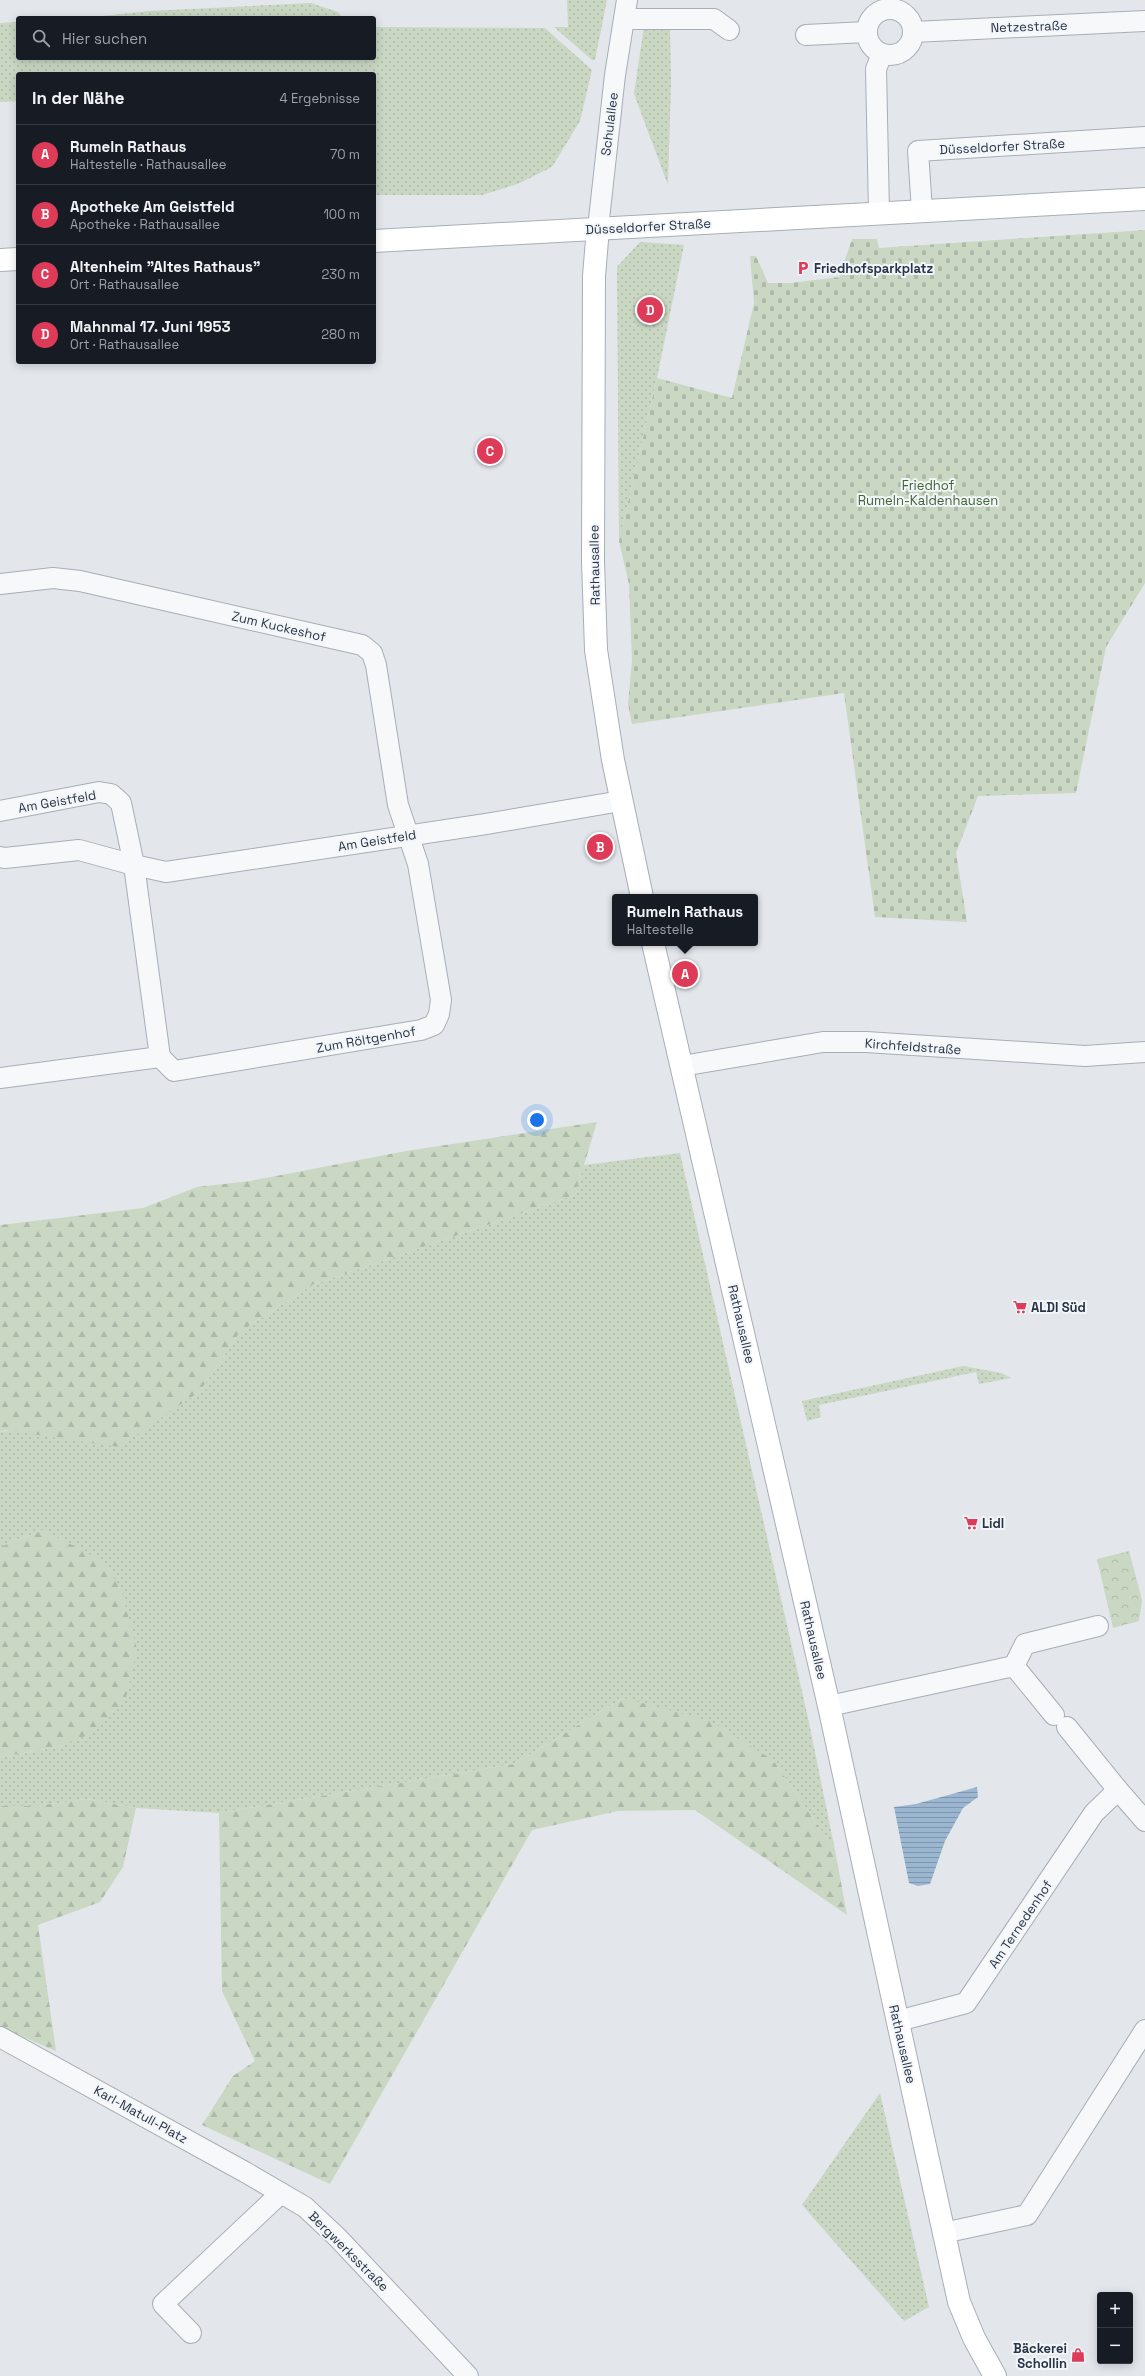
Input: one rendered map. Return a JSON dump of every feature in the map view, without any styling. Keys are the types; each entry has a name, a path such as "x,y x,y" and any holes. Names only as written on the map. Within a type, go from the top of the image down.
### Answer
{"main road":[{"name":"Düsseldorfer Straße","path":"376,241 1145,199"},
{"name":"Rathausallee","path":"598,228 594,276 593,562 596,650 621,801 641,894"},
{"path":"0,260 16,259"},
{"name":"Rathausallee","path":"654,946 829,1706 943,2233 960,2302 974,2338 995,2376"}],"street":[{"name":"Schulallee","path":"598,228 627,0"},
{"path":"886,4 901,12 911,24 913,32 912,39 903,51 897,54 882,54 870,45 866,32 872,17 886,4"},
{"path":"624,19 714,19 729,30"},
{"name":"Netzestraße","path":"913,32 1145,21"},
{"path":"806,35 866,32"},
{"path":"879,213 876,68 882,54"},
{"name":"Düsseldorfer Straße","path":"922,211 918,151 1145,138"},
{"name":"Zum Kuckeshof","path":"0,584 53,578 80,581 362,645 372,653 376,665 398,805 409,836"},
{"name":"Am Geistfeld","path":"0,811 99,792 111,794 121,803 134,865"},
{"name":"Am Geistfeld","path":"0,857 5,858 79,850 166,872 409,836 621,801"},
{"name":"Zum Röltgenhof","path":"160,1057 174,1071 421,1030 434,1025 439,1014 441,1000 418,864 409,836"},
{"path":"0,1078 160,1057 134,865"},
{"name":"Kirchfeldstraße","path":"682,1066 823,1042 866,1042 1085,1056 1145,1052"},
{"path":"1014,1666 1025,1644 1098,1626"},
{"path":"829,1706 1014,1666"},
{"path":"1014,1666 1145,1821"},
{"name":"Am Ternedenhof","path":"898,2021 966,2003 1094,1813 1118,1790"},
{"path":"943,2233 1027,2216 1145,2030"},
{"name":"Karl-Matull-Platz","path":"0,2037 281,2193"},
{"path":"191,2333 163,2304 281,2193"},
{"name":"Bergwerksstraße","path":"281,2193 305,2207 338,2238 468,2376"}],"green space":[{"path":"567,0 607,0 595,60 592,60 554,27 568,27"},
{"path":"311,3 338,12 341,16 101,16 150,11"},
{"path":"16,22 16,60 376,60 376,27 545,28 592,70 580,121 552,167 518,184 482,195 376,195 376,72 16,72 16,101 0,102 0,23"},
{"path":"644,26 670,27 671,82 668,185 634,94"},
{"name":"Friedhof Rumeln-Kaldenhausen","path":"1145,230 1145,583 1106,647 1076,793 978,796 956,853 967,922 875,917 844,693 632,724 628,704 632,660 629,584 619,541 657,378 732,398 754,303 750,256 756,256 768,283 791,283 839,277 852,239 877,239 879,248"},
{"path":"640,242 684,245 657,378 619,541 617,267"},
{"path":"597,1122 575,1195 312,1285 240,1332 200,1391 119,1447 5,1430 0,1432 0,1225 143,1208 197,1187 250,1181 406,1151"},
{"path":"680,1153 808,1718 835,1850 773,1760 623,1698 514,1764 219,1813 136,1808 87,1799 36,1806 0,1806 0,1757 63,1746 43,1530 0,1547 0,1432 200,1391 240,1332 312,1285 575,1195 584,1165"},
{"path":"963,1366 1001,1373 1011,1378 979,1384 976,1372 819,1405 821,1417 807,1421 802,1401"},
{"path":"43,1530 105,1562 122,1593 137,1649 125,1702 94,1732 63,1746 0,1757 0,1547"},
{"path":"1129,1551 1142,1600 1139,1621 1113,1628 1097,1559"},
{"path":"623,1698 710,1721 773,1760 835,1850 847,1915 695,1810 618,1811 532,1830 330,2184 202,2125 233,2076 255,2061 222,1991 219,1813 514,1764"},
{"path":"87,1799 136,1808 123,1867 100,1902 38,1925 56,2051 0,2027 0,1806 36,1806"},
{"path":"880,2093 929,2307 904,2321 802,2205"}],"water":[{"path":"977,1787 978,1797 963,1808 945,1841 930,1884 918,1886 909,1883 894,1807 916,1804"}],"place":[{"name":"Friedhofsparkplatz","path":"803,268"},
{"name":"Mahnmal 17. Juni 1953","path":"650,310"},
{"name":"Altenheim \"Altes Rathaus\"","path":"490,451"},
{"name":"Apotheke Am Geistfeld","path":"600,847"},
{"name":"Rumeln Rathaus","path":"685,974"},
{"name":"ALDI Süd","path":"1020,1307"},
{"name":"Lidl","path":"971,1523"},
{"name":"Bäckerei Schollin","path":"1078,2355"}]}
